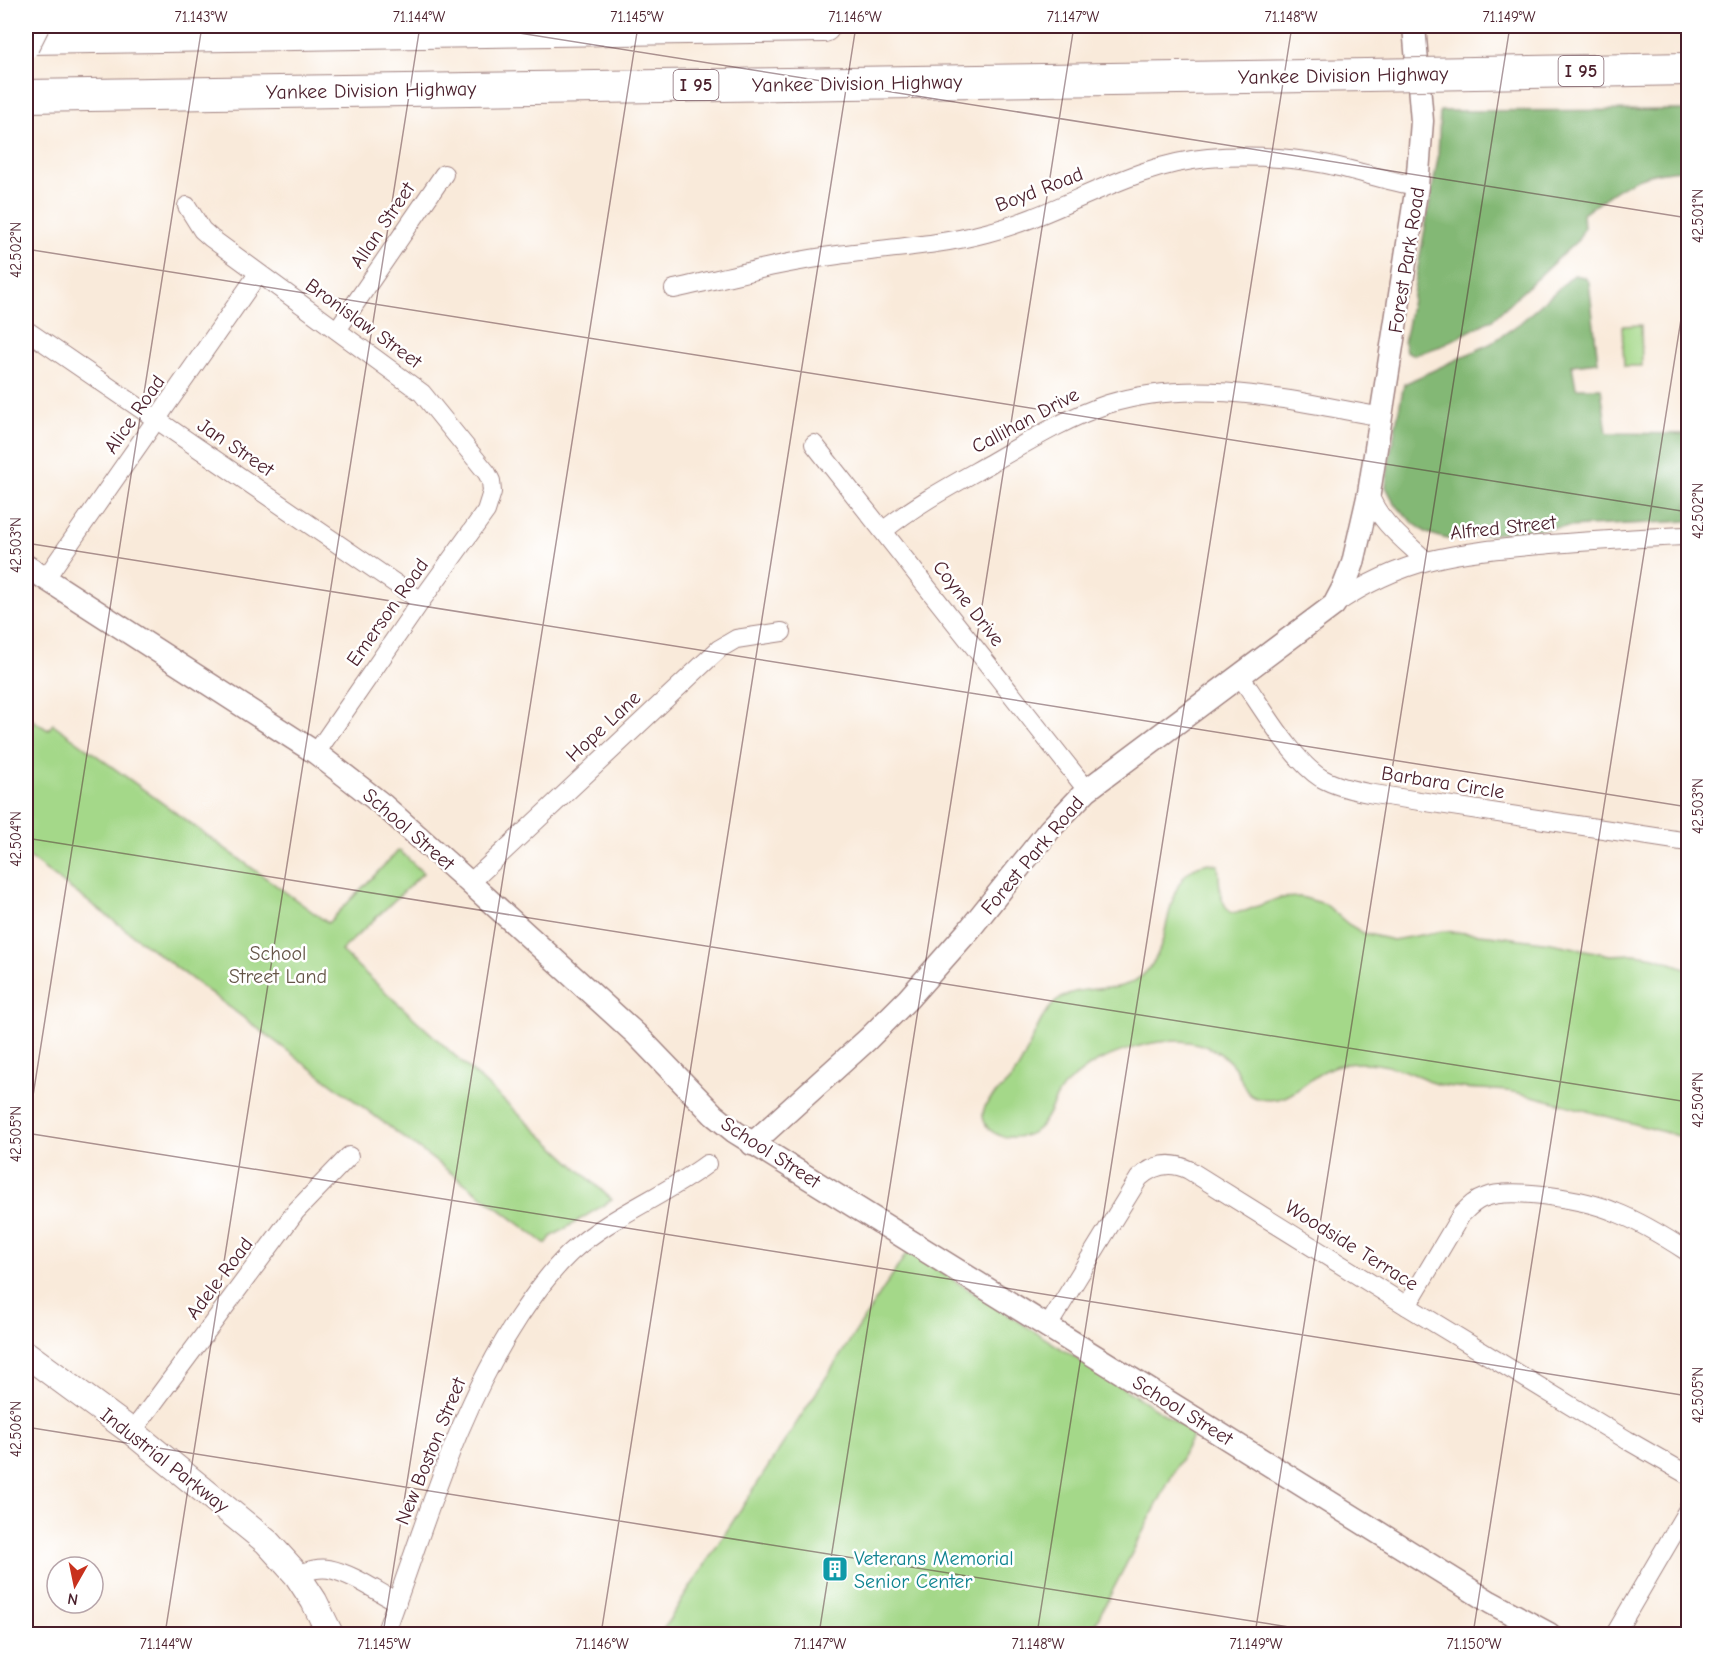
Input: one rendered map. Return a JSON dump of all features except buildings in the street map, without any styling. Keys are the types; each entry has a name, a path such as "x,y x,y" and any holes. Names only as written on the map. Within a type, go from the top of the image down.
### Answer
{"highway":[{"path":"26,38 824,26"},
{"name":"Yankee Division Highway","path":"26,96 1689,69"}],"main road":[{"path":"26,46 36,26"},
{"name":"Industrial Parkway","path":"26,1354 132,1432 267,1542 297,1575 314,1601 330,1635"}],"street":[{"name":"Forest Park Road","path":"752,1144 868,1039 908,999 969,930 1050,829 1087,790 1334,604 1350,571 1369,493 1418,186 1422,122 1414,26"},
{"name":"Boyd Road","path":"674,289 790,262 934,243 983,234 1040,216 1138,173 1191,160 1244,157 1296,160 1326,164 1418,186"},
{"name":"Allan Street","path":"337,330 444,174"},
{"name":"Bronislaw Street","path":"187,206 208,236 428,398 453,433 487,473 492,485 492,495"},
{"name":"Alice Road","path":"45,579 258,274"},
{"name":"Jan Street","path":"26,330 421,601"},
{"name":"Callihan Drive","path":"883,531 921,504 1043,433 1083,414 1125,400 1181,391 1211,391 1271,398 1382,417"},
{"name":"Coyne Drive","path":"814,444 1087,790"},
{"path":"1369,493 1377,510 1390,526 1425,560"},
{"name":"Emerson Road","path":"316,753 421,601 483,517 492,495"},
{"name":"Alfred Street","path":"1334,604 1378,578 1425,560 1475,551 1610,539 1689,536"},
{"name":"School Street","path":"26,566 316,753 383,805 636,1034 714,1115 752,1144 1426,1563 1549,1635"},
{"name":"Hope Lane","path":"470,883 719,649 736,639 782,632"},
{"name":"Barbara Circle","path":"1240,676 1300,760 1330,783 1374,794 1689,842"},
{"name":"Adele Road","path":"132,1432 296,1211 349,1156"},
{"name":"New Boston Street","path":"385,1635 447,1459 464,1419 487,1371 525,1308 562,1262 588,1238 707,1164"},
{"name":"Woodside Terrace","path":"1048,1326 1139,1178 1149,1169 1162,1165 1176,1165 1189,1170 1407,1306 1689,1475"},
{"path":"1407,1306 1461,1215 1472,1204 1490,1196 1507,1193 1532,1195 1602,1207 1649,1227 1689,1252"},
{"path":"1615,1635 1689,1509"},
{"path":"297,1575 314,1569 328,1569 342,1573 397,1602"}],"green space":[{"path":"1688,110 1688,170 1656,173 1631,181 1620,188 1583,214 1584,228 1578,240 1493,319 1441,346 1414,355 1406,351 1404,343 1438,158 1440,111"},
{"path":"1574,275 1584,277 1589,282 1598,362 1572,365 1576,388 1601,388 1607,433 1688,434 1688,521 1548,528 1447,539 1427,533 1412,522 1395,504 1386,487 1404,384 1490,344 1520,323"},
{"path":"1641,325 1642,366 1624,366 1622,326"},
{"name":"School Street Land","path":"26,716 48,730 53,724 328,923 399,850 423,873 341,951 612,1200 551,1237 546,1244 26,855"},
{"path":"1209,863 1218,865 1222,897 1231,913 1245,911 1279,898 1301,897 1325,904 1348,924 1363,933 1393,940 1443,931 1490,935 1551,943 1610,955 1634,954 1655,957 1688,969 1688,1139 1530,1096 1507,1091 1433,1083 1400,1069 1371,1063 1349,1063 1335,1066 1280,1099 1257,1098 1249,1094 1237,1071 1222,1055 1203,1045 1181,1041 1153,1043 1131,1049 1109,1056 1090,1066 1061,1090 1041,1125 1034,1132 1009,1137 992,1131 983,1117 986,1105 1015,1074 1045,1014 1057,1001 1069,994 1119,987 1144,974 1160,949 1171,905 1182,879 1192,869"},
{"path":"908,1251 1194,1433 1090,1634 660,1634"}],"place":[{"name":"Veterans Memorial Senior Center","path":"835,1569"}]}
